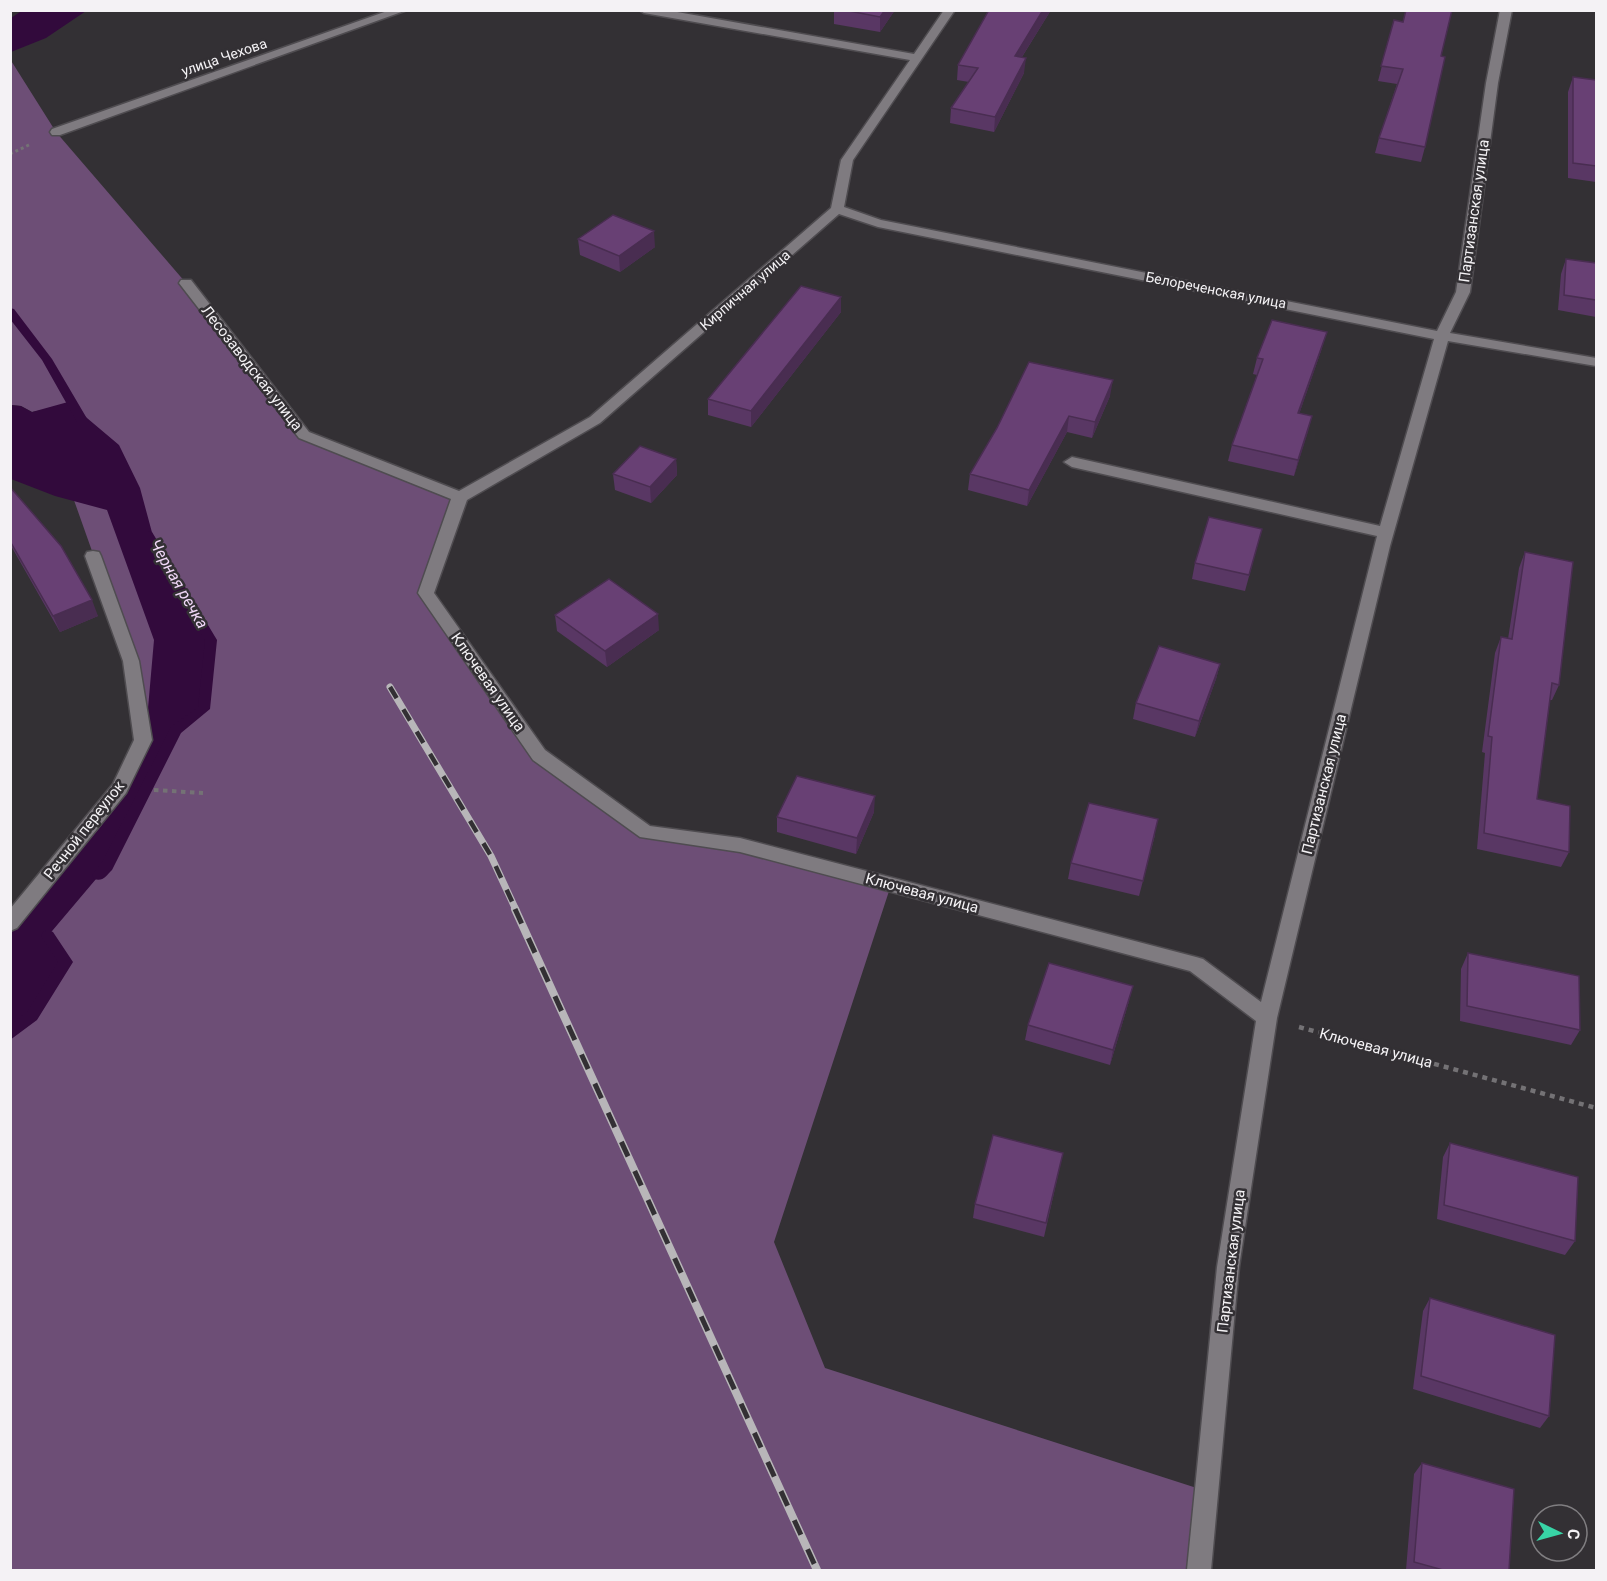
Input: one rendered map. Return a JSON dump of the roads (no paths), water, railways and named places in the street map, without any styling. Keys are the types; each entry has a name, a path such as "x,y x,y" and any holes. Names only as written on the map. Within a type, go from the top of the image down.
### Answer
{"street":[{"name":"улица Чехова","path":"56,132 402,10"},
{"path":"644,10 918,58"},
{"path":"837,209 847,160 950,10"},
{"name":"Партизанская улица","path":"1199,1570 1228,1267 1268,1018 1386,533 1442,336 1463,292 1492,83 1506,10"},
{"name":"Белореченская улица","path":"837,209 878,223 1442,336 1596,362"},
{"name":"Кирпичная улица","path":"460,497 595,420 837,209"},
{"name":"Лесозаводская улица","path":"186,283 304,435 460,497"},
{"path":"1072,462 1386,533"},
{"name":"Ключевая улица","path":"460,497 426,593 539,755 646,832 740,845 1196,964 1268,1018"},
{"name":"Речной переулок","path":"10,923 120,788 143,740 131,661 93,556"}],"waterway":[{"name":"Черная речка","path":"10,311 47,359 83,422"},
{"name":"Черная речка","path":"99,875 107,866 176,730 204,709 211,640 148,535"},
{"name":"Черная речка","path":"10,1034 32,1016 66,962 48,936"}],"railway":[{"path":"390,687 491,856 516,910"},
{"path":"515,909 817,1570"}]}
